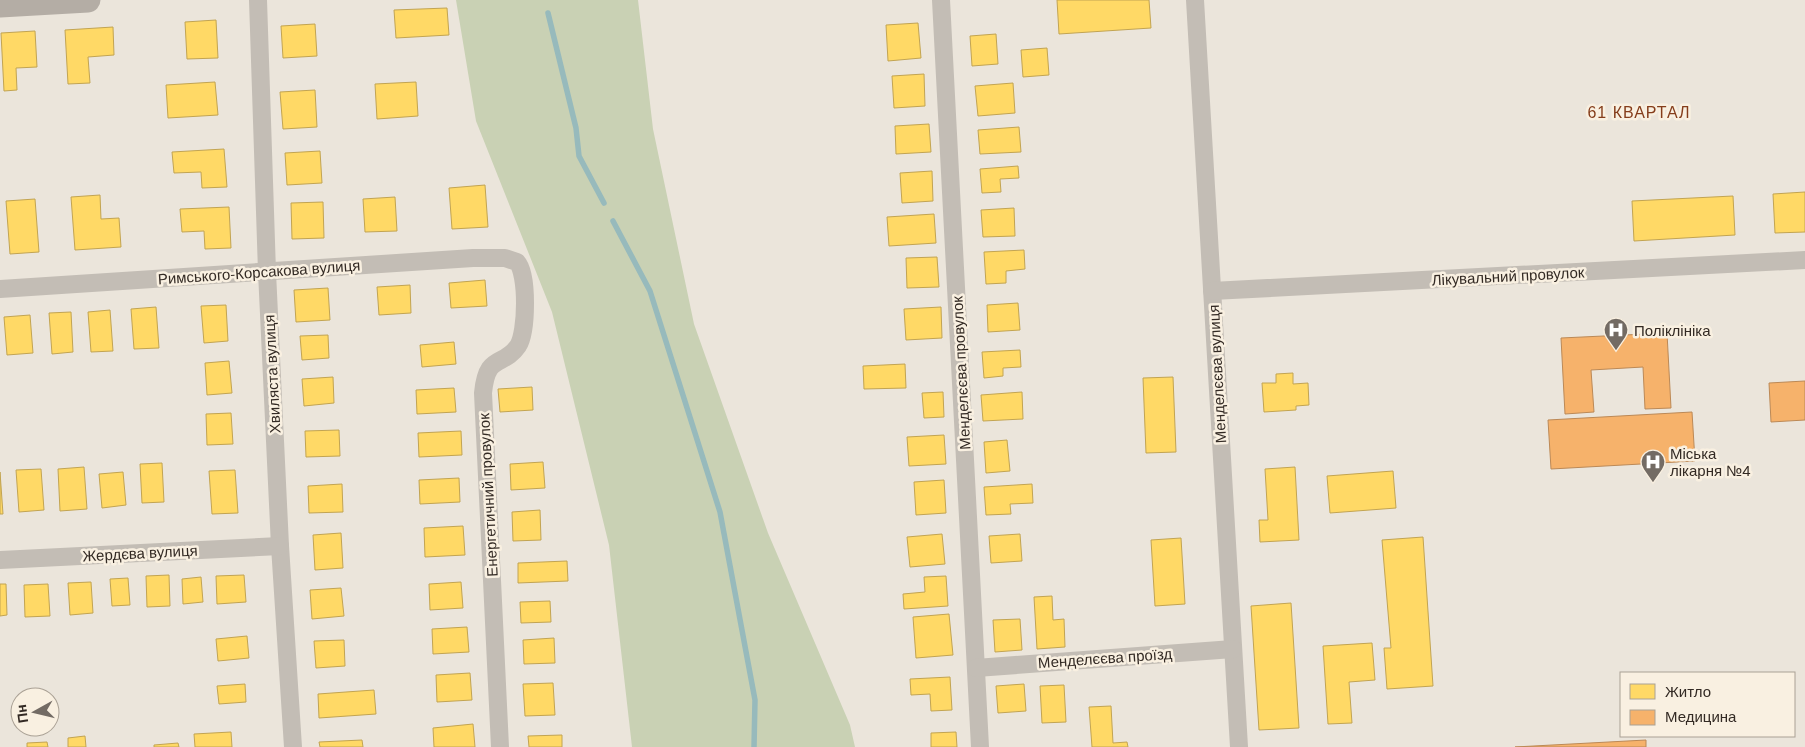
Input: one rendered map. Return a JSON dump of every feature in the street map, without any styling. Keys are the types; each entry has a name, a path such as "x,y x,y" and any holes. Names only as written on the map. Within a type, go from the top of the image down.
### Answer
{"main road":[{"path":"0,5 88,0"}],"street":[{"name":"Хвиляста вулиця","path":"258,0 267,272 280,546 293,747"},
{"name":"Менделєєва провулок","path":"941,0 980,747"},
{"name":"Менделєєва вулиця","path":"1195,0 1239,747"},
{"name":"Римського-Корсакова вулиця","path":"0,289 496,257 517,262"},
{"name":"Лікувальний провулок","path":"1212,291 1805,260"},
{"name":"Енергетичний провулок","path":"500,747 483,392 484,377 491,365 515,350 522,334 524,275 517,262"},
{"name":"Жердєва вулиця","path":"0,560 280,546"},
{"name":"Менделєєва проїзд","path":"976,668 1234,649"}],"green space":[{"path":"456,0 638,0 653,129 694,324 768,533 850,725 855,747 632,747 609,545 552,312 476,121"}],"building: Житло":[{"path":"1057,0 1149,0 1151,28 1059,34"},
{"path":"447,8 449,35 396,38 394,10"},
{"path":"216,20 218,58 187,59 185,22"},
{"path":"918,23 921,58 888,61 886,25"},
{"path":"315,24 317,56 283,58 281,26"},
{"path":"113,27 114,55 88,57 90,83 68,84 65,30"},
{"path":"35,31 37,67 16,68 17,90 4,91 1,33"},
{"path":"996,34 998,64 972,66 970,36"},
{"path":"1047,48 1049,75 1023,77 1021,50"},
{"path":"924,74 925,106 894,108 892,76"},
{"path":"215,82 218,115 168,118 166,85"},
{"path":"416,82 418,116 377,119 375,84"},
{"path":"1013,83 1015,113 978,116 975,86"},
{"path":"315,90 317,127 283,129 280,92"},
{"path":"929,124 931,152 896,154 895,126"},
{"path":"1019,127 1021,152 980,154 978,130"},
{"path":"224,149 227,187 202,188 201,172 174,173 172,152"},
{"path":"320,151 322,183 287,185 285,153"},
{"path":"1018,166 1019,178 1000,179 1001,192 982,193 980,169"},
{"path":"932,171 933,201 902,203 900,173"},
{"path":"485,185 488,227 452,229 449,188"},
{"path":"1805,192 1805,232 1775,233 1773,194"},
{"path":"100,195 101,219 119,218 121,247 75,250 71,197"},
{"path":"1733,196 1735,235 1634,241 1632,201"},
{"path":"395,197 397,231 365,232 363,199"},
{"path":"35,199 39,252 10,254 6,201"},
{"path":"323,202 324,238 292,239 291,203"},
{"path":"229,207 231,248 205,249 204,231 182,232 180,209"},
{"path":"1014,208 1015,236 983,237 981,210"},
{"path":"934,214 936,243 889,246 887,217"},
{"path":"1024,250 1025,269 1006,271 1006,283 986,284 984,252"},
{"path":"937,257 939,287 907,288 906,258"},
{"path":"485,280 487,306 451,308 449,283"},
{"path":"410,285 411,313 379,315 377,287"},
{"path":"328,288 330,320 296,322 294,290"},
{"path":"1018,303 1020,330 988,332 987,305"},
{"path":"226,305 228,341 204,343 201,306"},
{"path":"156,307 159,348 134,349 131,309"},
{"path":"941,307 942,338 906,340 904,309"},
{"path":"110,310 113,351 91,352 88,312"},
{"path":"71,312 73,352 52,354 49,313"},
{"path":"30,315 33,353 7,355 4,317"},
{"path":"328,335 329,358 302,360 300,336"},
{"path":"454,342 456,364 422,367 420,345"},
{"path":"1020,350 1021,367 1003,368 1003,376 984,378 982,352"},
{"path":"229,361 232,393 207,395 205,363"},
{"path":"905,364 906,388 864,389 863,366"},
{"path":"1293,373 1293,384 1308,383 1309,405 1296,406 1296,410 1264,412 1262,383 1276,383 1276,374"},
{"path":"333,377 334,403 304,406 302,379"},
{"path":"1173,377 1176,452 1146,453 1143,378"},
{"path":"532,387 533,410 500,412 498,389"},
{"path":"454,388 456,412 417,414 416,390"},
{"path":"943,392 944,417 924,418 922,393"},
{"path":"1022,392 1023,419 983,421 981,395"},
{"path":"231,413 233,444 207,445 206,414"},
{"path":"339,430 340,456 306,457 305,431"},
{"path":"461,431 462,455 419,457 418,433"},
{"path":"944,435 946,464 909,466 907,437"},
{"path":"1007,440 1010,471 986,473 984,442"},
{"path":"543,462 545,488 511,490 510,464"},
{"path":"162,463 164,502 142,503 140,464"},
{"path":"84,467 87,509 60,511 58,469"},
{"path":"1295,467 1299,540 1260,542 1259,520 1268,520 1265,469"},
{"path":"41,469 44,510 19,512 16,470"},
{"path":"235,470 238,513 212,514 209,471"},
{"path":"1393,471 1396,508 1330,513 1327,476"},
{"path":"0,472 3,514 0,514"},
{"path":"123,472 126,505 102,508 99,474"},
{"path":"459,478 460,502 420,504 419,480"},
{"path":"944,480 946,513 916,515 914,482"},
{"path":"342,484 343,512 309,513 308,486"},
{"path":"1032,484 1033,503 1010,504 1011,514 986,515 984,487"},
{"path":"540,510 541,540 513,541 512,512"},
{"path":"463,526 465,555 425,557 424,528"},
{"path":"341,533 343,568 315,570 313,535"},
{"path":"942,534 945,564 910,567 907,537"},
{"path":"1020,534 1022,561 991,563 989,536"},
{"path":"1423,537 1433,686 1387,689 1384,648 1391,648 1382,540"},
{"path":"1181,538 1185,604 1155,606 1151,540"},
{"path":"567,561 568,581 518,583 518,563"},
{"path":"169,575 170,606 147,607 146,576"},
{"path":"244,575 246,602 217,604 216,576"},
{"path":"946,576 948,606 904,609 903,594 925,592 924,577"},
{"path":"201,577 203,602 183,604 182,579"},
{"path":"128,578 130,605 112,606 110,579"},
{"path":"91,582 93,613 70,615 68,583"},
{"path":"461,582 463,608 430,610 429,584"},
{"path":"0,584 6,584 7,615 0,616"},
{"path":"48,584 50,616 25,617 24,585"},
{"path":"341,588 344,616 312,619 310,590"},
{"path":"1052,596 1053,620 1064,619 1065,647 1037,649 1034,597"},
{"path":"550,601 551,622 521,623 520,602"},
{"path":"1291,603 1299,728 1259,730 1251,606"},
{"path":"949,614 953,655 916,658 913,617"},
{"path":"1020,619 1022,650 995,652 993,620"},
{"path":"467,627 469,652 433,654 432,629"},
{"path":"247,636 249,658 218,661 216,639"},
{"path":"554,638 555,663 524,664 523,640"},
{"path":"344,640 345,666 316,668 314,641"},
{"path":"1372,643 1375,680 1349,682 1352,723 1328,724 1323,646"},
{"path":"470,673 472,700 437,702 436,675"},
{"path":"950,677 952,710 931,711 930,694 911,695 910,679"},
{"path":"553,683 555,715 525,716 523,684"},
{"path":"245,684 246,702 219,704 217,686"},
{"path":"1024,684 1026,711 998,713 996,686"},
{"path":"1064,685 1066,722 1042,723 1040,686"},
{"path":"374,690 376,714 319,718 318,694"},
{"path":"1111,706 1113,743 1127,742 1128,747 1092,747 1089,707"},
{"path":"473,724 475,747 434,747 433,728"},
{"path":"231,732 232,747 195,747 194,734"},
{"path":"956,732 957,747 931,747 931,733"},
{"path":"562,735 562,747 529,747 528,736"},
{"path":"85,736 86,747 68,747 68,738"},
{"path":"362,740 363,747 320,747 319,742"},
{"path":"47,742 48,747 27,747 27,743"},
{"path":"178,743 179,747 154,747 154,745"}],"building: Медицина":[{"path":"1667,333 1671,408 1645,409 1643,367 1591,370 1594,412 1565,414 1561,338"},
{"path":"1805,381 1805,420 1771,422 1769,383"},
{"path":"1692,412 1695,461 1551,469 1548,420"},
{"path":"1646,740 1646,747 1515,747"}],"waterway":[{"path":"548,13 576,128 579,156 604,203"},
{"path":"613,221 650,291 720,512 755,700 754,747"}],"place":[{"name":"Поліклініка","path":"1616,351"},
{"name":"Міська лікарня №4","path":"1653,483"}],"district":[{"name":"61 КВАРТАЛ","path":"1639,112"}]}
